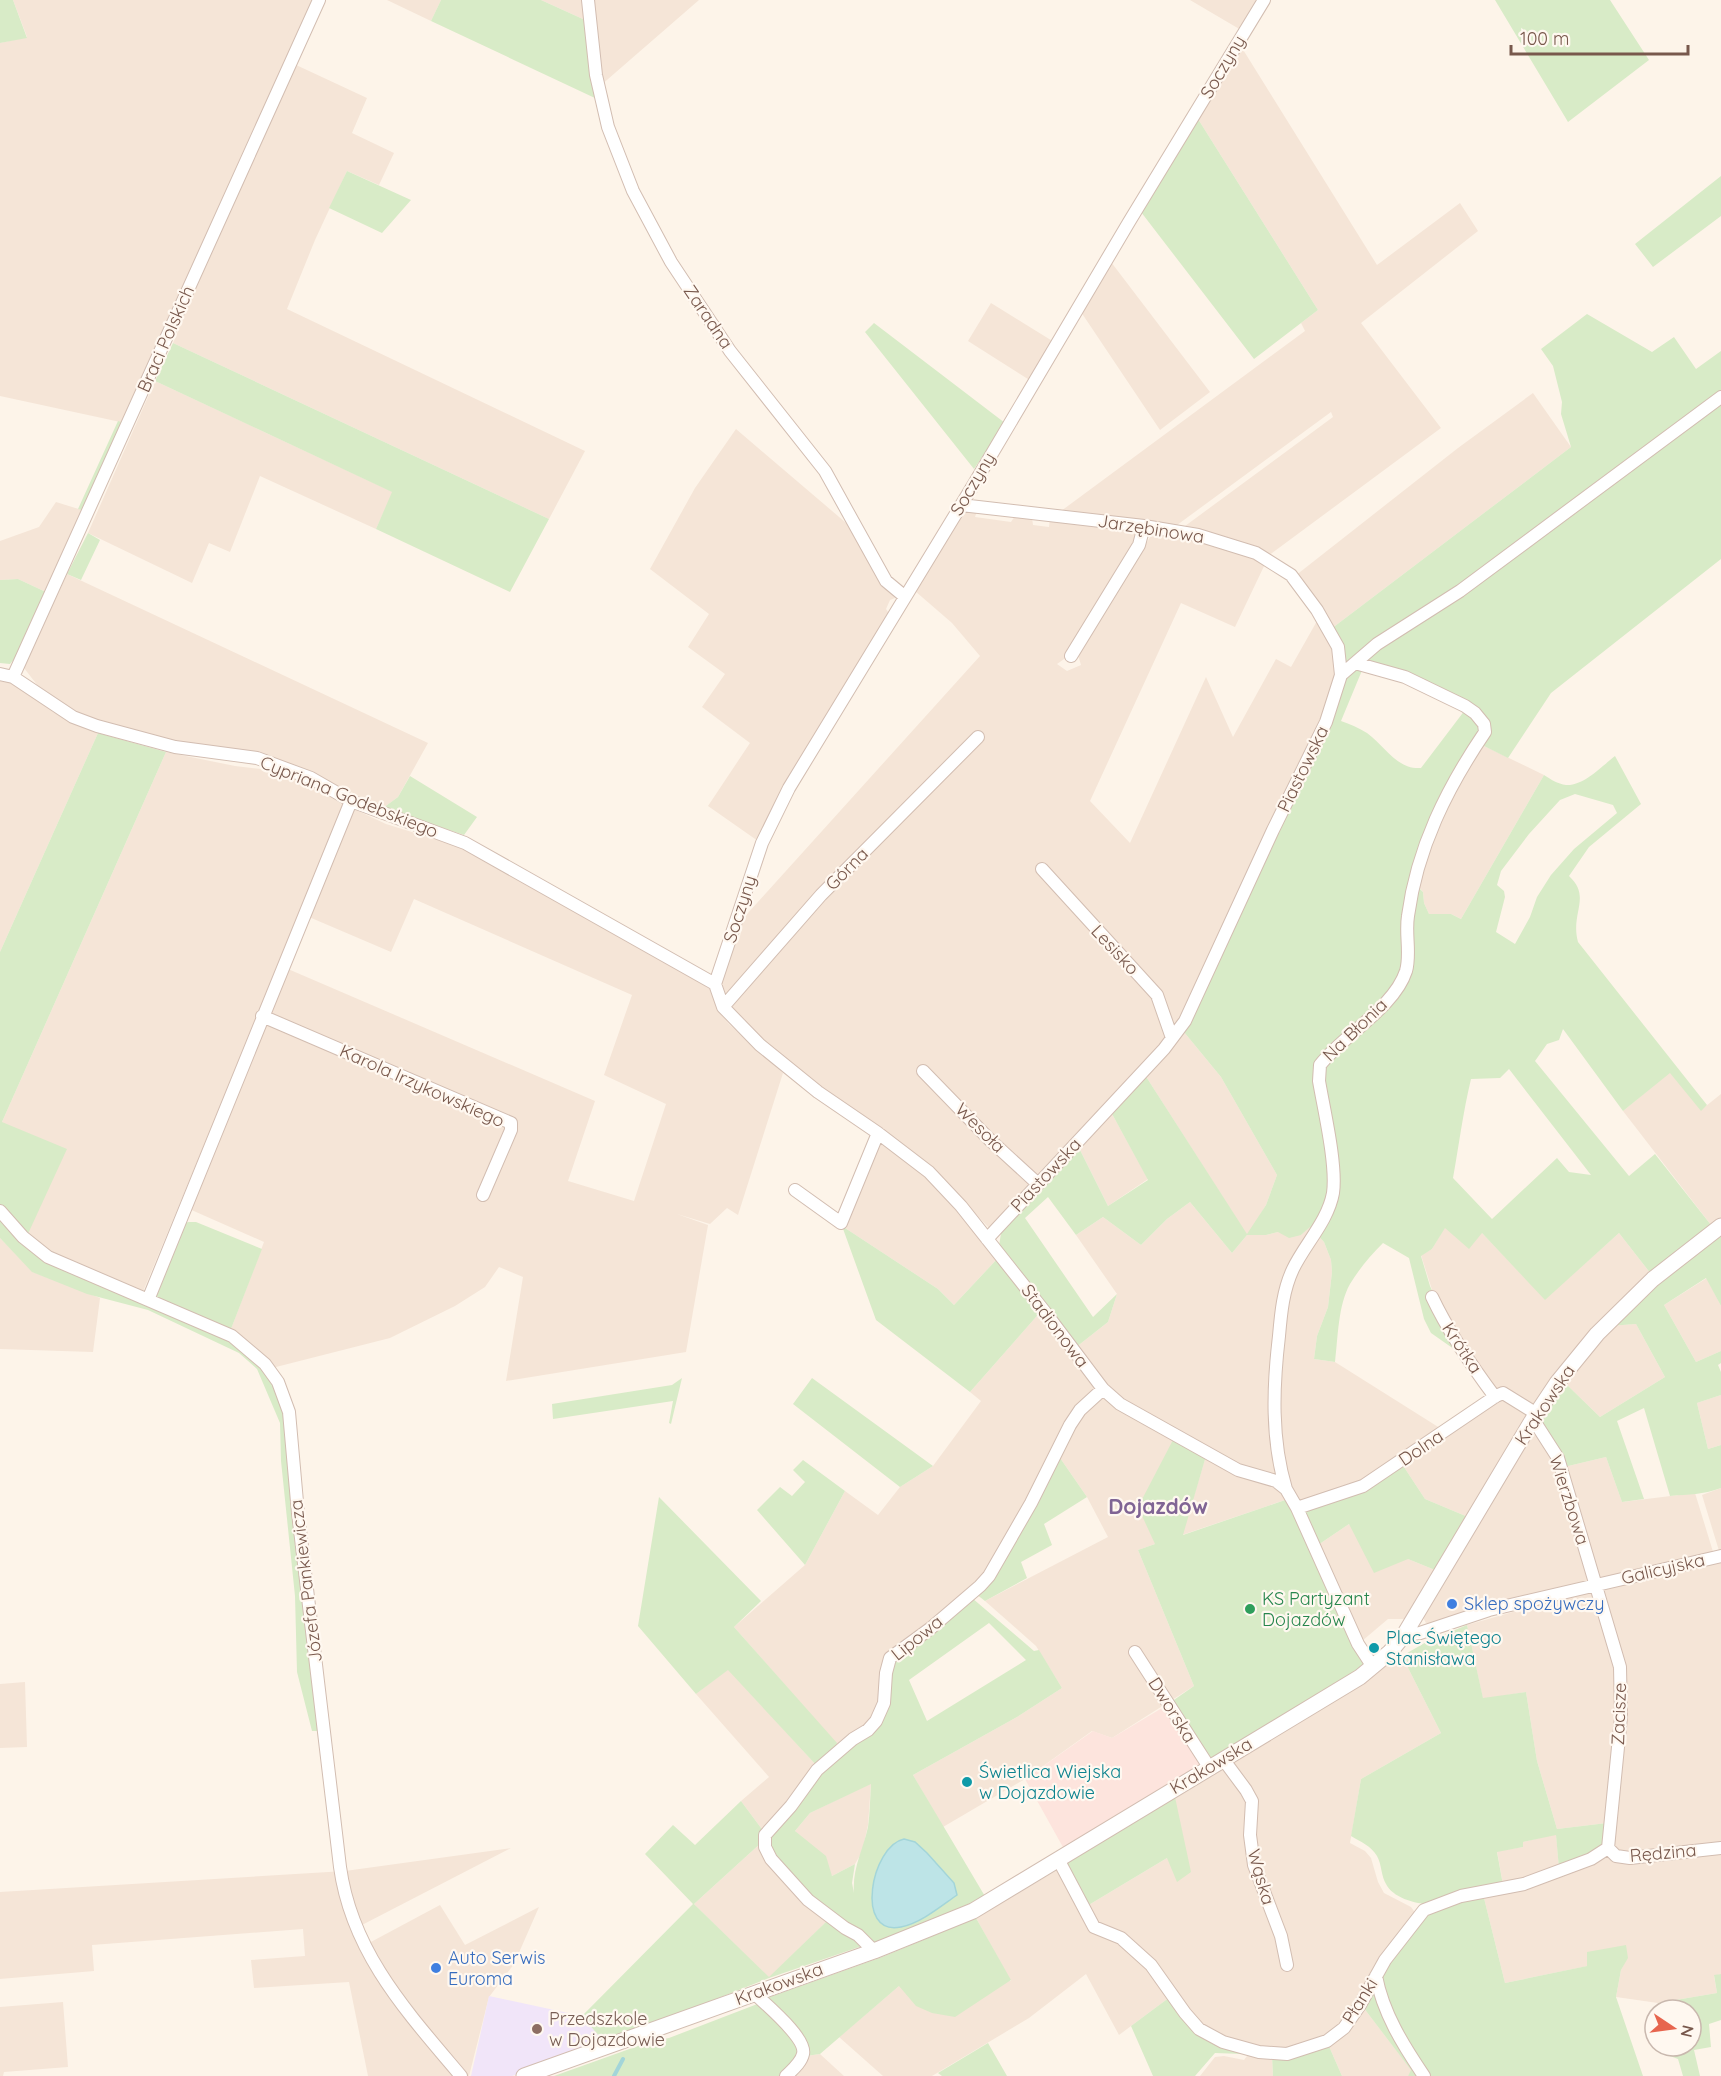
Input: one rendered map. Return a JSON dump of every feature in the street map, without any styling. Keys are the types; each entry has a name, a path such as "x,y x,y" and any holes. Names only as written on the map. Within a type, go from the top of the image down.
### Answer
{"street":[{"name":"Braci Polskich","path":"13,677 319,0"},
{"name":"Zaradna","path":"588,0 596,75 608,127 633,191 671,262 730,351 825,471 886,581 904,596"},
{"name":"Soczyny","path":"715,984 762,843 789,788 1264,0"},
{"path":"1341,675 1377,644 1460,591 1721,397"},
{"name":"Jarzębinowa","path":"961,505 1144,526 1198,535 1256,553 1292,575 1317,610 1338,647 1341,675"},
{"path":"1071,656 1139,545 1144,526"},
{"name":"Na Błonia","path":"1286,1489 1278,1463 1274,1390 1282,1308 1286,1286 1293,1269 1329,1207 1334,1179 1318,1081 1320,1065 1381,1007 1406,971 1408,917 1428,833 1453,784 1485,732 1484,724 1465,706 1405,676 1355,663"},
{"name":"Cypriana Godebskiego","path":"0,674 13,677 73,717 97,726 175,747 258,758 311,778 351,801 465,843 715,984"},
{"name":"Piastowska","path":"987,1239 1172,1038 1185,1021 1273,830 1326,722 1341,675"},
{"name":"Górna","path":"723,1007 821,895 978,737"},
{"path":"148,1300 351,801"},
{"name":"Lesisko","path":"1042,869 1157,995 1172,1038"},
{"name":"Stadionowa","path":"715,984 723,1007 768,1052 818,1092 878,1132 929,1172 961,1206 1103,1389 1120,1404 1238,1470 1276,1481 1286,1489"},
{"name":"Karola Irzykowskiego","path":"262,1016 511,1124 511,1130 483,1195"},
{"name":"Wesoła","path":"923,1071 990,1140 1038,1184"},
{"path":"795,1190 842,1223 878,1132"},
{"name":"Józefa Pankiewicza","path":"0,1211 23,1237 48,1257 232,1336 266,1364 278,1382 289,1413 298,1513 340,1867 348,1909 354,1925 388,1987 461,2076"},
{"name":"Krakowska","path":"524,2076 873,1951 973,1911 1360,1677 1390,1652 1407,1628 1557,1383 1598,1334 1653,1279 1721,1226"},
{"name":"Krótka","path":"1432,1297 1445,1324 1495,1397"},
{"name":"Lipowa","path":"873,1951 858,1935 808,1900 771,1859 765,1847 765,1835 791,1806 817,1770 853,1739 868,1730 882,1712 887,1664 890,1658 931,1628 981,1586 989,1576 1032,1503 1070,1425 1080,1410 1103,1389"},
{"path":"1495,1397 1503,1393 1535,1417"},
{"name":"Dolna","path":"1297,1508 1363,1486 1495,1397"},
{"name":"Wierzbowa","path":"1535,1417 1558,1458 1595,1585"},
{"path":"1286,1489 1297,1508 1358,1644 1373,1666"},
{"name":"Galicyjska","path":"1407,1628 1420,1633 1490,1610 1721,1556"},
{"name":"Zacisze","path":"1595,1585 1620,1667 1621,1717 1608,1848"},
{"name":"Dworska","path":"1135,1652 1209,1767"},
{"name":"Wąska","path":"1223,1759 1252,1801 1250,1835 1254,1865 1281,1936 1287,1965"},
{"name":"Rędzina","path":"1608,1848 1616,1856 1630,1858 1721,1848"},
{"name":"Płanki","path":"1058,1859 1094,1927 1121,1938 1151,1965 1199,2029 1223,2042 1259,2052 1287,2054 1327,2041 1344,2028 1360,2005 1385,1960 1424,1910 1461,1896 1524,1884 1591,1859 1608,1848"},
{"path":"1376,1976 1379,1996 1386,2012 1424,2076"},
{"path":"754,1993 797,2035 804,2047 803,2055 796,2067 786,2076"}],"shaded area":[{"path":"13,0 314,0 125,423 0,396 0,43 27,37"},
{"path":"387,0 441,0 431,21"},
{"path":"541,0 584,0 585,20"},
{"path":"593,0 699,0 600,86"},
{"path":"1190,0 1255,0 1258,2 1241,30"},
{"path":"1242,48 1377,265 1460,203 1478,231 1361,323 1441,428 1268,556 1181,529 1333,417 1331,412 1173,528 1057,514 1305,331 1301,323 1318,310 1198,119"},
{"path":"294,64 367,98 352,133 394,153 379,185 347,171 315,240 287,309 585,451 549,519 173,343"},
{"path":"1111,262 1210,392 1160,430 1081,312"},
{"path":"991,303 1054,342 1031,381 968,341"},
{"path":"155,381 393,492 376,529 260,476 230,552 209,543 192,583 88,533"},
{"path":"1533,393 1571,447 1331,629 1295,576 1458,448"},
{"path":"736,429 852,528 887,589 895,598 890,600 886,609 890,615 758,841 708,806 750,743 702,707 725,674 688,647 709,614 650,569 695,488"},
{"path":"56,502 85,511 48,593 18,579 0,580 0,541 39,527"},
{"path":"965,510 977,511 975,517 1011,522 1015,516 1032,518 1033,525 1049,527 1050,518 1138,531 1137,541 1067,657 1057,664 1067,671 1081,665 1078,655 1152,534 1157,531 1198,537 1266,562 1235,627 1181,603 1090,801 1130,843 1206,677 1233,737 1276,659 1291,667 1317,621 1333,649 1336,677 1321,724 1182,1019 1165,1042 990,1229 932,1168 775,1053 733,1010 720,986 732,943 739,940 742,928 739,923 980,656 952,623 915,591"},
{"path":"67,574 428,743 398,797 383,808 324,779 242,752 160,738 105,725 77,712 38,686 24,668"},
{"path":"0,679 10,681 53,712 98,733 0,952"},
{"path":"1480,744 1544,775 1461,919 1451,914 1429,914 1424,903 1423,892 1417,885 1431,833"},
{"path":"166,752 235,766 270,770 301,779 345,806 142,1294 50,1255 27,1236 2,1122"},
{"path":"354,809 386,824 457,846 699,979 706,987 714,991 718,1011 729,1024 783,1073 738,1215 727,1208 710,1224 677,1214 708,1225 686,1352 506,1381 523,1277 499,1267 485,1287 455,1306 390,1338 272,1368 231,1329 264,1242 187,1208 288,969 595,1101 568,1181 634,1201 666,1104 604,1075 632,995 414,899 391,952 309,917"},
{"path":"1184,1032 1221,1077 1277,1175 1266,1205 1248,1235 1278,1232 1301,1235 1310,1226 1313,1229 1283,1285 1271,1387 1282,1482 1238,1466 1122,1402 1075,1348 1108,1322 1117,1294 1076,1235 1103,1217 1141,1245 1167,1219 1190,1202 1232,1253 1247,1235 1145,1075"},
{"path":"1670,1072 1701,1110 1721,1094 1721,1219 1711,1225 1623,1111"},
{"path":"1111,1112 1148,1179 1108,1206 1079,1148"},
{"path":"879,1138 924,1172 998,1258 954,1305 938,1289 842,1226"},
{"path":"1445,1227 1482,1233 1545,1299 1619,1233 1651,1274 1535,1409 1496,1393 1472,1363 1433,1293 1421,1255 1432,1249"},
{"path":"1316,1233 1324,1242 1331,1260 1332,1272 1328,1307 1317,1336 1314,1359 1335,1362 1443,1430 1365,1482 1298,1505 1281,1463 1276,1386 1289,1285"},
{"path":"0,1238 33,1272 100,1298 93,1352 0,1349"},
{"path":"1707,1278 1721,1306 1721,1351 1696,1362 1664,1305"},
{"path":"1043,1309 1099,1388 1077,1408 985,1575 882,1701 874,1719 836,1750 836,1743 734,1627 805,1565 845,1491 878,1515 900,1487 933,1466 981,1401 970,1392"},
{"path":"1636,1324 1665,1377 1600,1417 1563,1381 1609,1326"},
{"path":"1103,1393 1174,1438 1155,1544 1138,1550 1194,1686 1112,1738 1092,1731 1025,1779 943,1827 913,1775 1017,1717 1062,1688 1036,1646 985,1601 1108,1537 1087,1497 1058,1455 1073,1424"},
{"path":"1721,1395 1721,1445 1708,1449 1697,1403"},
{"path":"1504,1397 1533,1415 1468,1517 1425,1499 1402,1464"},
{"path":"1533,1425 1556,1460 1591,1583 1433,1624 1426,1623 1422,1616"},
{"path":"1206,1456 1275,1484 1288,1499 1182,1535"},
{"path":"1606,1457 1622,1502 1695,1493 1714,1555 1597,1582 1564,1467"},
{"path":"1721,1488 1721,1554 1720,1554 1702,1495"},
{"path":"1349,1524 1408,1559 1435,1570 1408,1619 1388,1619 1362,1641 1318,1545"},
{"path":"1721,1561 1721,1845 1617,1854 1607,1823 1557,1829 1537,1761 1526,1692 1483,1699 1467,1625 1593,1589 1622,1665 1599,1588"},
{"path":"1402,1656 1441,1733 1361,1779 1350,1843 1365,1851 1371,1858 1384,1893 1411,1907 1414,1915 1358,2005 1326,2039 1286,2052 1250,2046 1202,2027 1153,1964 1096,1925 1087,1906 1167,1858 1175,1797 1226,1767 1248,1801 1257,1867 1255,1809 1230,1761"},
{"path":"728,1669 817,1766 764,1832 741,1801 769,1777 696,1694"},
{"path":"25,1682 27,1747 0,1748 0,1684"},
{"path":"1167,1705 1206,1767 1064,1849 1025,1779 1093,1731 1112,1738"},
{"path":"871,1783 868,1825 862,1852 855,1864 832,1876 795,1831 810,1813"},
{"path":"1556,1834 1559,1869 1503,1885 1497,1851 1523,1847 1523,1842"},
{"path":"762,1842 829,1919 769,1978 694,1904"},
{"path":"511,1848 360,1926 369,1943 440,1905 465,1945 539,1907 514,1964 489,1997 469,2076 368,2076 349,1982 254,1988 251,1960 305,1956 303,1929 92,1945 94,1971 0,1979 0,1892 345,1871"},
{"path":"1721,1850 1721,1974 1714,1976 1717,1993 1688,1998 1643,1998 1643,2001 1616,1997 1621,1970 1627,1958 1505,1983 1483,1894 1607,1851 1615,1859"},
{"path":"1059,1869 1093,1929 1120,1940 1150,1967 1170,1997 1119,2035 1086,1974 1029,2018 932,2076 883,2076 839,2037 899,1986 1011,1981 976,1918"},
{"name":"Przedszkole w Dojazdowie","path":"489,1996 582,2016 605,2043 512,2076 471,2076"},
{"path":"63,2002 68,2067 4,2072 3,2076 0,2076 0,2007"},
{"path":"1363,2007 1412,2071 1408,2076 1342,2076 1328,2044"},
{"path":"1250,2052 1272,2056 1273,2076 1200,2076 1215,2057 1224,2056 1244,2060"},
{"path":"820,2054 844,2076 790,2076 806,2056"}],"green space":[{"path":"0,0 13,0 27,38 0,43"},
{"path":"441,0 541,0 585,20 597,99 431,21"},
{"path":"1495,0 1610,0 1649,60 1568,122"},
{"path":"1198,119 1318,310 1254,359 1141,212"},
{"path":"347,171 411,200 382,233 329,208"},
{"path":"1721,176 1721,216 1653,267 1635,244"},
{"path":"1587,314 1652,352 1674,337 1696,369 1721,351 1721,393 1343,669 1331,629 1571,447 1561,414 1562,402 1553,366 1541,349"},
{"path":"874,323 1005,423 974,469 865,332"},
{"path":"173,343 549,519 510,592 376,529 392,492 155,381"},
{"path":"1721,402 1721,559 1551,693 1508,758 1480,744 1487,734 1477,711 1360,662"},
{"path":"118,421 125,423 85,511 78,509"},
{"path":"88,533 100,540 81,580 67,574"},
{"path":"18,579 48,593 20,652 10,664 0,663 0,580"},
{"path":"1356,666 1363,668 1341,721 1367,733 1398,761 1413,768 1421,768 1465,710 1480,725 1481,733 1413,882 1423,892 1424,903 1429,914 1451,914 1461,919 1544,775 1560,784 1573,784 1592,775 1615,756 1641,804 1589,847 1569,876 1576,884 1580,898 1576,922 1578,942 1707,1105 1701,1111 1670,1073 1623,1111 1563,1029 1559,1040 1547,1044 1535,1061 1629,1176 1655,1154 1711,1225 1651,1274 1619,1233 1545,1300 1482,1233 1469,1249 1445,1228 1432,1249 1421,1256 1430,1286 1461,1354 1431,1333 1424,1319 1409,1258 1383,1243 1361,1268 1346,1292 1339,1322 1335,1362 1314,1359 1317,1336 1328,1307 1332,1272 1331,1260 1324,1242 1310,1227 1301,1235 1289,1238 1278,1232 1266,1235 1247,1235 1232,1253 1190,1202 1167,1219 1141,1245 1103,1217 1076,1235 1048,1197 1025,1218 1093,1317 1117,1294 1108,1322 1075,1348 999,1246 1002,1227 1079,1148 1108,1206 1148,1180 1111,1112 1145,1075 1247,1234 1266,1205 1277,1175 1221,1077 1184,1032 1344,677","holes":["1575,794 1613,805 1617,813 1574,849 1551,875 1537,897 1530,917 1515,944 1496,932 1505,897 1504,891 1497,885 1501,871 1529,834 1560,800","1509,1069 1591,1175 1569,1172 1557,1158 1492,1219 1453,1178 1471,1079 1500,1078"]},
{"path":"98,733 166,752 2,1122 67,1149 27,1236 0,1206 0,952"},
{"path":"410,776 477,817 464,835 383,808 398,797"},
{"path":"0,1219 41,1258 230,1338 264,1367 277,1387 286,1421 321,1731 312,1731 297,1672 295,1596 281,1461 280,1423 257,1369 239,1353 148,1310 87,1294 32,1272 0,1238"},
{"path":"196,1222 262,1249 231,1329 152,1298 183,1223"},
{"path":"842,1226 938,1289 954,1305 998,1258 1043,1309 970,1392 876,1320"},
{"path":"1721,1233 1721,1306 1706,1278 1664,1305 1696,1362 1721,1351 1721,1363 1718,1365 1721,1372 1721,1395 1697,1403 1708,1449 1721,1445 1721,1488 1702,1493 1670,1496 1644,1408 1617,1421 1644,1499 1622,1502 1606,1457 1564,1467 1536,1419 1563,1381 1600,1417 1665,1377 1636,1324 1609,1326 1655,1284"},
{"path":"682,1378 671,1424 669,1423 673,1401 553,1419 552,1404 672,1385"},
{"path":"812,1378 933,1466 900,1487 793,1404"},
{"name":"KS Partyzant Dojazdów","path":"1174,1438 1206,1456 1183,1535 1288,1499 1365,1667 1210,1764 1171,1702 1194,1686 1138,1550 1155,1544 1138,1507"},
{"path":"1058,1455 1087,1497 1044,1524 1052,1545 1021,1562 1027,1578 985,1601 976,1594"},
{"path":"803,1460 845,1491 805,1565 757,1510 780,1487 792,1496 805,1482 793,1470"},
{"path":"1402,1464 1425,1499 1468,1517 1435,1570 1408,1559 1374,1573 1349,1524 1318,1545 1302,1509"},
{"path":"659,1497 761,1601 734,1627 837,1743 836,1750 817,1766 728,1670 696,1694 638,1626"},
{"path":"972,1598 1034,1651 1039,1650 1062,1688 1017,1717 913,1775 986,1898 872,1946 808,1897 773,1856 769,1835 820,1771 870,1732 892,1661","holes":["989,1623 1026,1660 927,1721 909,1680","871,1784 868,1827 856,1868 854,1893 852,1883 855,1864 832,1876 826,1856 795,1831 810,1813","915,1842 938,1867 899,1928 891,1927 879,1920 872,1902 872,1887"]},
{"path":"1467,1625 1483,1698 1526,1692 1537,1761 1557,1829 1607,1823 1604,1847 1559,1869 1556,1835 1523,1842 1523,1847 1497,1852 1503,1885 1428,1904 1417,1903 1398,1896 1389,1889 1375,1853 1366,1844 1351,1836 1361,1779 1441,1733 1402,1656 1428,1641"},
{"path":"1175,1797 1191,1872 1177,1882 1167,1858 1087,1906 1064,1865"},
{"path":"741,1801 764,1832 762,1842 694,1904 769,1977 829,1919 865,1945 769,1978 605,2043 582,2016 693,1904 645,1854 673,1825 695,1845"},
{"path":"1483,1894 1505,1983 1587,1966 1587,1952 1626,1945 1628,1958 1621,1970 1616,1997 1643,2076 1408,2076 1411,2070 1363,2007 1387,1961 1430,1909"},
{"path":"976,1918 1011,1980 955,2017 932,2013 916,2006 899,1986 820,2054 806,2056 764,1999 882,1957"},
{"path":"1721,1974 1721,2020 1709,2024 1711,2047 1703,2048 1703,1998 1688,1998 1717,1993 1714,1975"},
{"path":"1170,1997 1197,2031 1245,2050 1243,2054 1215,2053 1195,2076 1153,2076 1131,2026"},
{"path":"760,2003 794,2036 801,2054 782,2076 554,2076 649,2042 669,2038"},
{"path":"988,2043 1007,2076 942,2076 938,2073"},
{"path":"1328,2044 1342,2076 1273,2076 1272,2056"},
{"path":"1675,2058 1696,2058 1700,2076 1683,2076 1678,2059"}],"water":[{"path":"904,1839 915,1842 927,1853 954,1883 957,1895 916,1922 901,1927 886,1926 877,1918 872,1889 883,1857 892,1845"}],"waterway":[{"path":"614,2076 623,2059"}],"place":[{"name":"Sklep spożywczy","path":"1452,1604"},
{"name":"KS Partyzant Dojazdów","path":"1250,1609"},
{"name":"Plac Świętego Stanisława","path":"1374,1648"},
{"name":"Świetlica Wiejska w Dojazdowie","path":"967,1782"},
{"name":"Auto Serwis Euroma","path":"436,1968"},
{"name":"Przedszkole w Dojazdowie","path":"537,2029"}],"district":[{"name":"Dojazdów","path":"1158,1507"}]}
